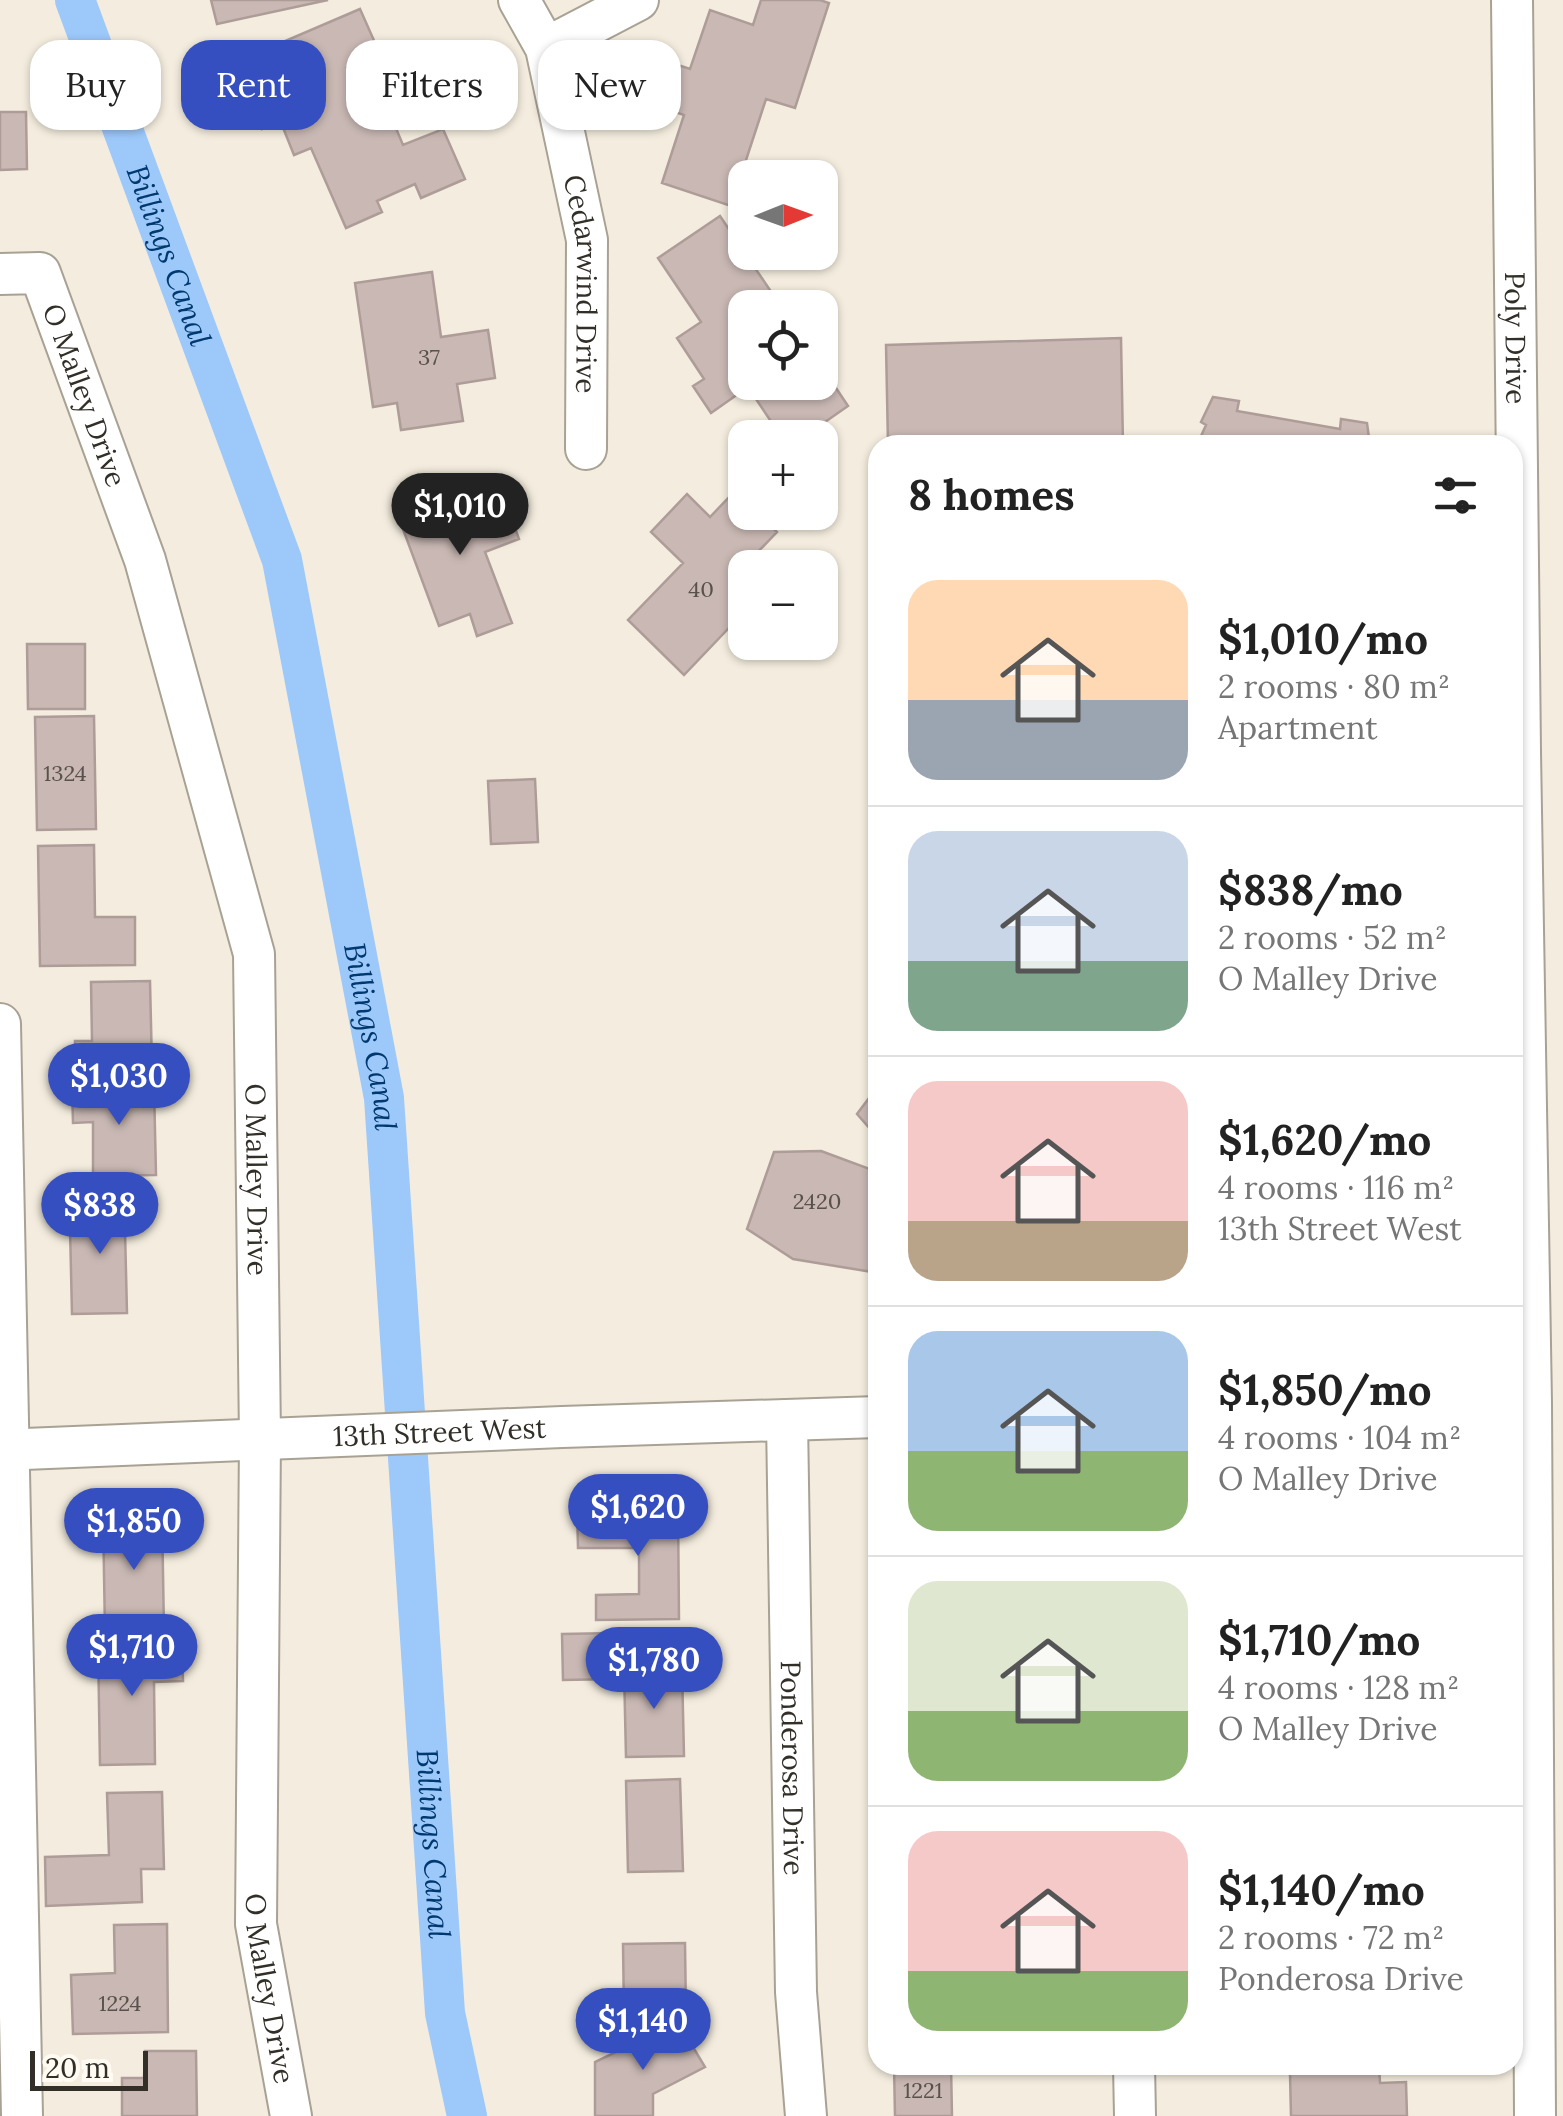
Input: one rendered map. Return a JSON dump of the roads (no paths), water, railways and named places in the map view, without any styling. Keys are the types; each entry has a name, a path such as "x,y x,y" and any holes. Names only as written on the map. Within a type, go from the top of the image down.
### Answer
{"street":[{"name":"Cedarwind Drive","path":"519,0 542,40"},
{"path":"561,40 638,0"},
{"name":"Poly Drive","path":"1512,0 1517,435"},
{"name":"Cedarwind Drive","path":"564,130 587,240 586,448"},
{"name":"O Malley Drive","path":"0,274 40,273 145,560 254,954 260,1438 256,1924 291,2116"},
{"name":"Poly Drive","path":"1523,890 1536,1403 1534,2116"},
{"path":"0,1024 4,1450 22,2116"},
{"name":"13th Street West","path":"4,1450 868,1417"},
{"name":"Ponderosa Drive","path":"787,1420 796,1992 806,2116"},
{"path":"1134,2075 1135,2116"}],"waterway":[{"name":"Billings Canal","path":"75,0 282,560 384,1098 445,2013 467,2116"}]}
